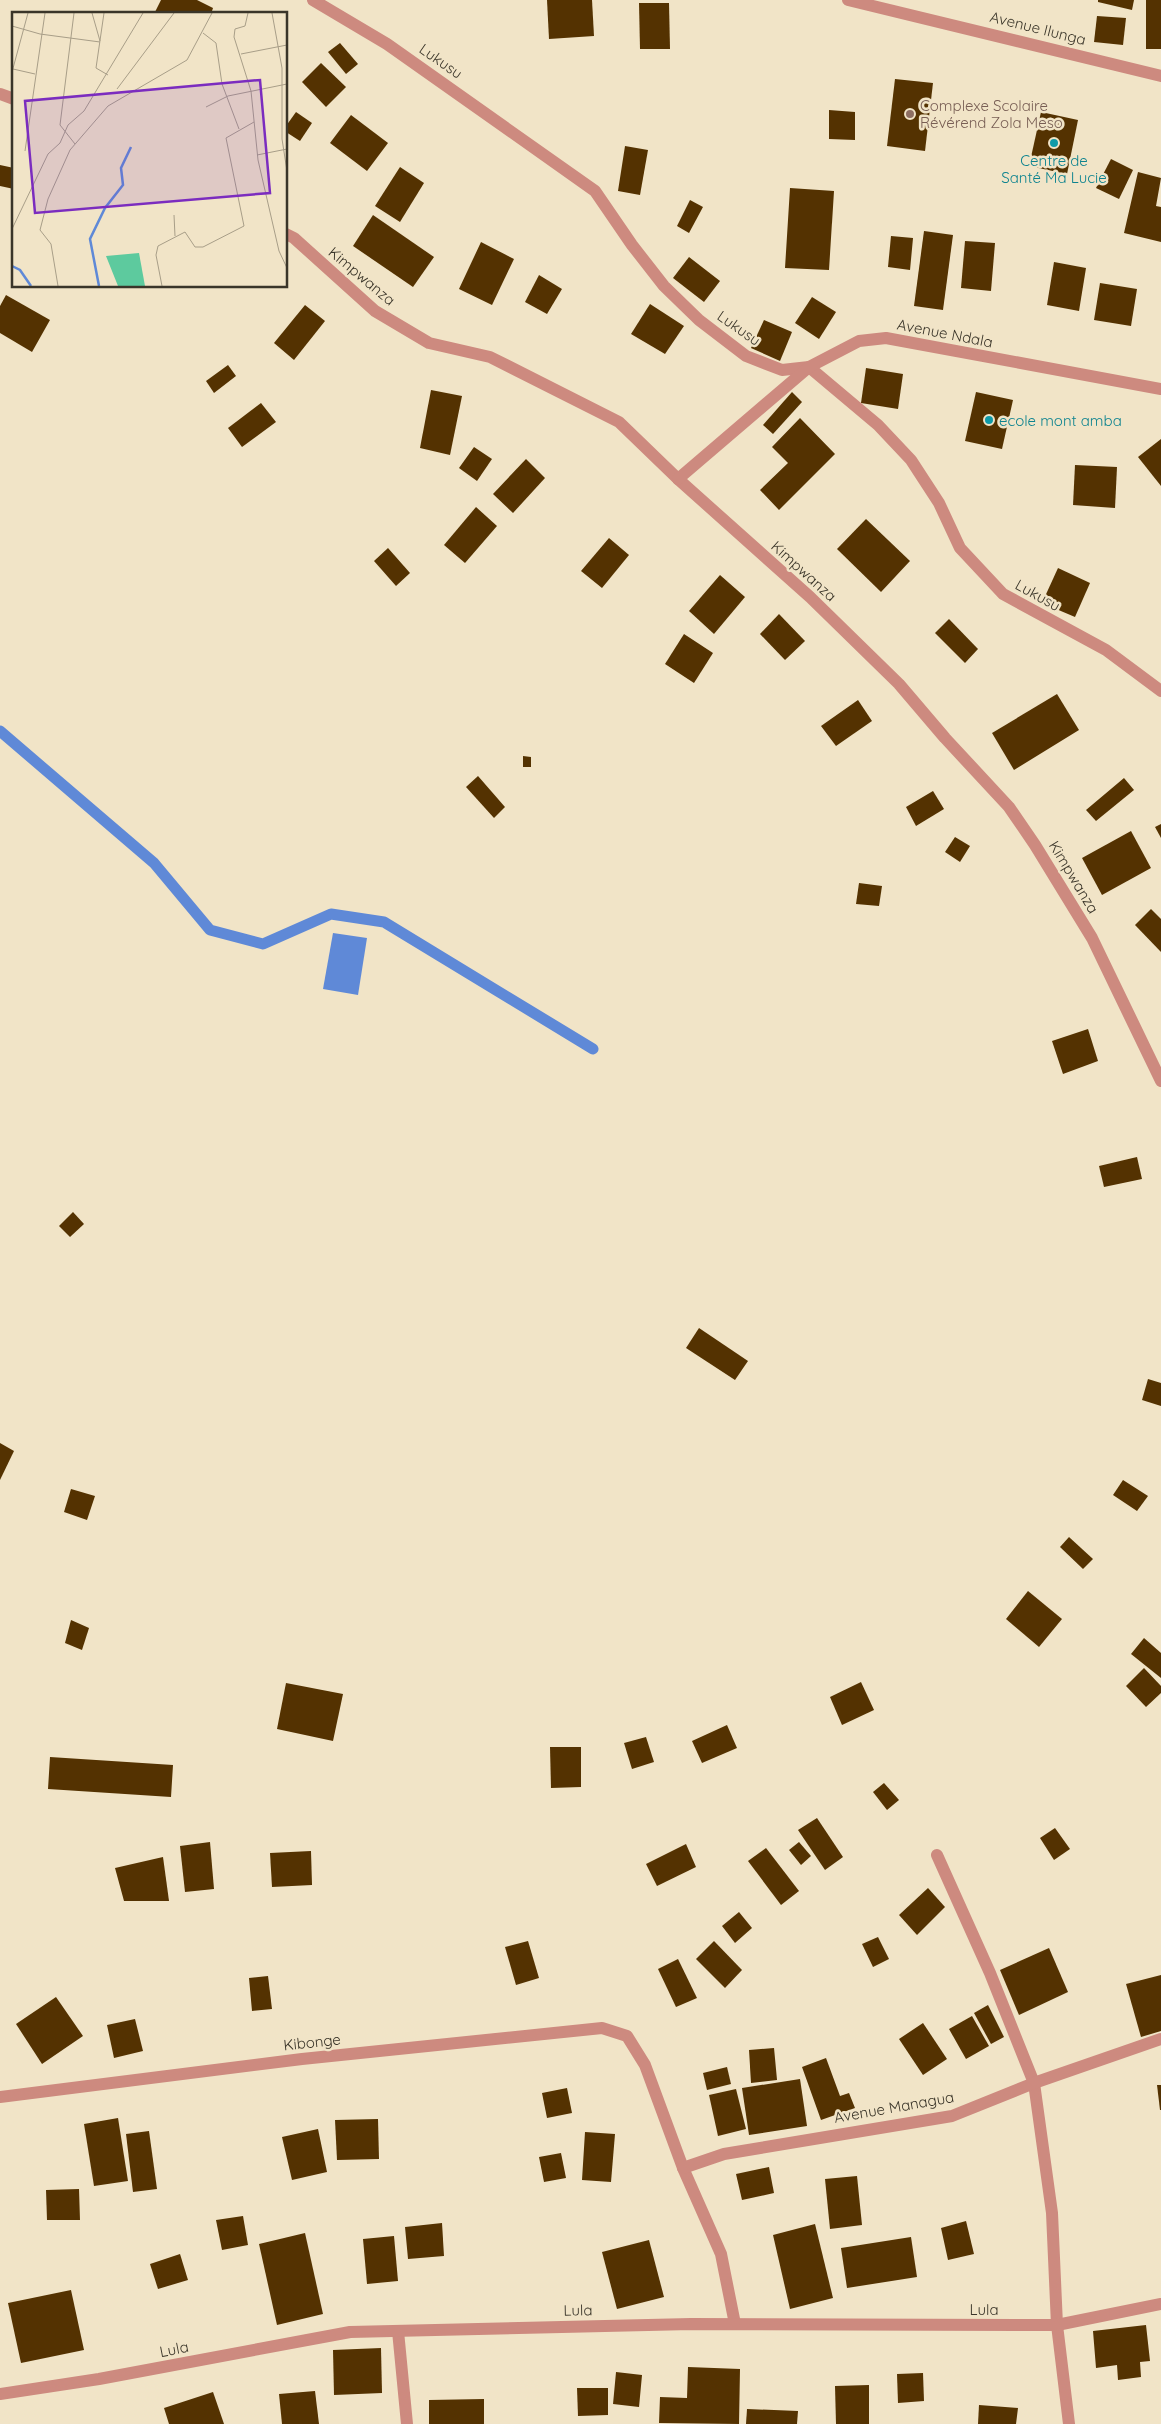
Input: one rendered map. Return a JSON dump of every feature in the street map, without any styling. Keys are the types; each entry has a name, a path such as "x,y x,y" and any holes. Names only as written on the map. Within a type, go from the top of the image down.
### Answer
{"street":[{"name":"Lukusu","path":"313,0 387,44 595,191 632,245 664,286 699,320 746,356 782,370 809,367 878,425 911,460 939,503 960,548 1003,594 1106,650 1161,691"},
{"name":"Avenue Ilunga","path":"848,0 1161,76"},
{"path":"0,94 12,98"},
{"name":"Kimpwanza","path":"288,235 294,238 375,311 429,343 490,357 619,422 678,479 810,597 899,684 945,738 1009,807 1035,845 1092,938 1161,1081"},
{"name":"Avenue Ndala","path":"678,479 809,367 859,341 886,338 1161,389"},
{"path":"938,1855 990,1973 1034,2083 1052,2213 1057,2325 1069,2424"},
{"name":"Kibonge","path":"0,2096 302,2059 602,2028 627,2036 645,2065 683,2168"},
{"name":"Avenue Managua","path":"683,2168 724,2154 952,2116 1034,2083 1161,2039"},
{"path":"683,2168 721,2254 735,2324"},
{"name":"Lula","path":"0,2394 99,2379 350,2332 735,2324 1057,2325 1161,2304"},
{"path":"398,2331 407,2424"}],"water":[{"path":"333,933 367,938 358,995 323,989"}],"building":[{"path":"161,0 197,0 213,8 212,12 155,12"},
{"path":"547,0 592,0 594,36 549,39"},
{"path":"1098,0 1134,0 1132,10 1098,2"},
{"path":"1146,0 1161,0 1161,49 1146,49"},
{"path":"639,3 669,3 670,49 640,49"},
{"path":"1097,16 1126,18 1123,45 1094,42"},
{"path":"340,43 358,64 346,74 328,52"},
{"path":"321,63 346,87 326,107 302,82"},
{"name":"Complexe Scolaire Révérend Zola Meso","path":"895,79 933,83 925,151 887,146"},
{"path":"829,110 855,112 855,140 829,139"},
{"path":"296,112 312,123 300,141 288,133 288,123"},
{"name":"Centre de Santé Ma Lucie","path":"1041,112 1078,120 1067,174 1029,166"},
{"path":"351,115 388,143 367,171 330,143"},
{"path":"625,146 648,150 640,195 618,191"},
{"path":"1111,159 1133,170 1119,199 1096,188"},
{"path":"0,165 12,168 12,189 0,186"},
{"path":"400,167 424,183 400,222 375,206"},
{"path":"1138,172 1161,178 1156,206 1161,207 1161,242 1124,233"},
{"path":"790,188 834,191 829,270 785,268"},
{"path":"690,200 703,207 689,233 677,226"},
{"path":"373,215 434,257 413,287 353,246"},
{"path":"924,231 953,235 943,310 914,306"},
{"path":"891,236 913,238 910,270 888,267"},
{"path":"965,241 995,243 991,291 961,288"},
{"path":"481,242 514,259 492,305 459,289"},
{"path":"689,257 720,281 704,302 673,278"},
{"path":"1054,262 1086,268 1079,311 1047,305"},
{"path":"539,275 562,289 547,314 525,302"},
{"path":"1100,283 1137,289 1131,326 1094,320"},
{"path":"6,295 50,320 32,352 0,333 0,306"},
{"path":"812,297 836,312 819,339 795,323"},
{"path":"650,304 684,326 665,354 631,334"},
{"path":"305,305 325,321 294,360 274,343"},
{"path":"764,320 792,332 780,361 751,348"},
{"path":"228,365 236,376 214,393 206,381"},
{"path":"866,368 903,374 898,409 861,403"},
{"path":"431,390 462,396 450,455 420,448"},
{"path":"792,392 802,402 773,434 763,425"},
{"name":"ecole mont amba","path":"976,392 1013,400 1002,449 965,441"},
{"path":"261,403 276,422 242,447 228,428"},
{"path":"800,418 835,454 779,510 760,490 788,463 772,447"},
{"path":"1161,439 1161,486 1138,457"},
{"path":"474,447 492,459 477,481 459,468"},
{"path":"526,459 545,478 513,513 493,494"},
{"path":"1075,465 1117,467 1115,508 1073,505"},
{"path":"476,507 497,526 465,563 444,545"},
{"path":"866,519 910,561 881,592 837,549"},
{"path":"609,538 629,555 602,588 581,571"},
{"path":"388,548 410,573 396,586 374,561"},
{"path":"1058,568 1090,583 1075,617 1042,603"},
{"path":"720,575 745,597 714,634 689,611"},
{"path":"779,614 805,641 785,660 760,634"},
{"path":"949,619 978,649 965,663 935,633"},
{"path":"684,634 713,653 694,683 665,664"},
{"path":"1057,694 1079,730 1014,770 992,733"},
{"path":"858,700 872,721 836,746 821,726"},
{"path":"523,756 531,757 531,767 523,767"},
{"path":"478,776 505,807 494,818 466,787"},
{"path":"1124,778 1134,790 1096,821 1086,810"},
{"path":"933,791 944,809 916,826 906,807"},
{"path":"1161,824 1161,838 1155,827"},
{"path":"1131,831 1151,868 1102,895 1082,858"},
{"path":"955,837 970,846 960,862 945,852"},
{"path":"859,883 882,886 879,906 856,904"},
{"path":"1151,909 1161,919 1161,952 1135,925"},
{"path":"1088,1029 1098,1061 1063,1074 1052,1041"},
{"path":"1137,1157 1142,1179 1104,1187 1099,1166"},
{"path":"73,1212 84,1224 70,1237 59,1226"},
{"path":"699,1328 748,1361 735,1380 686,1348"},
{"path":"1148,1379 1161,1383 1161,1406 1142,1400"},
{"path":"0,1443 14,1451 0,1480"},
{"path":"1123,1480 1148,1496 1137,1511 1113,1495"},
{"path":"71,1489 95,1496 87,1520 64,1512"},
{"path":"1069,1537 1093,1559 1083,1569 1060,1547"},
{"path":"1028,1591 1062,1619 1039,1647 1006,1619"},
{"path":"71,1620 89,1628 82,1650 65,1643"},
{"path":"1144,1638 1161,1653 1161,1678 1131,1654"},
{"path":"1144,1668 1161,1686 1161,1693 1146,1707 1126,1686"},
{"path":"861,1682 874,1710 842,1725 830,1697"},
{"path":"286,1683 343,1694 333,1741 277,1729"},
{"path":"727,1725 737,1748 702,1763 692,1741"},
{"path":"646,1737 654,1762 632,1769 624,1743"},
{"path":"550,1747 581,1747 581,1787 551,1788"},
{"path":"50,1757 173,1765 171,1797 48,1789"},
{"path":"884,1783 899,1800 887,1810 873,1792"},
{"path":"817,1818 843,1857 825,1870 798,1830"},
{"path":"1055,1828 1070,1849 1054,1860 1040,1838"},
{"path":"210,1842 214,1889 185,1892 180,1846"},
{"path":"799,1842 811,1856 801,1865 789,1850"},
{"path":"686,1844 696,1867 657,1886 646,1864"},
{"path":"766,1848 799,1891 781,1905 748,1861"},
{"path":"311,1851 312,1885 272,1887 270,1853"},
{"path":"163,1857 169,1901 124,1901 115,1868"},
{"path":"928,1888 945,1907 917,1935 899,1915"},
{"path":"739,1912 752,1928 735,1943 722,1926"},
{"path":"878,1937 889,1959 873,1967 862,1944"},
{"path":"528,1941 539,1978 516,1985 505,1947"},
{"path":"714,1941 742,1970 725,1988 696,1959"},
{"path":"1049,1948 1068,1992 1019,2015 1000,1970"},
{"path":"678,1959 697,1998 676,2007 658,1969"},
{"path":"1161,1975 1161,2031 1141,2037 1126,1984"},
{"path":"268,1976 272,2009 252,2011 249,1978"},
{"path":"56,1997 83,2036 42,2064 16,2024"},
{"path":"988,2005 1004,2037 991,2044 974,2013"},
{"path":"972,2016 989,2046 966,2059 949,2029"},
{"path":"135,2019 143,2051 114,2058 107,2025"},
{"path":"923,2023 947,2059 923,2075 899,2039"},
{"path":"774,2048 777,2080 751,2083 749,2050"},
{"path":"826,2058 840,2096 849,2093 855,2108 821,2120 802,2067"},
{"path":"727,2067 731,2084 707,2090 703,2073"},
{"path":"800,2079 807,2126 749,2135 742,2088"},
{"path":"1157,2085 1161,2085 1161,2110 1160,2110"},
{"path":"567,2088 572,2113 547,2118 542,2093"},
{"path":"736,2089 746,2129 718,2136 709,2095"},
{"path":"118,2118 128,2181 94,2186 84,2124"},
{"path":"378,2119 379,2159 337,2160 335,2120"},
{"path":"318,2129 327,2172 292,2180 282,2137"},
{"path":"149,2131 157,2189 133,2192 126,2134"},
{"path":"585,2132 615,2134 611,2182 582,2180"},
{"path":"561,2153 566,2178 544,2182 539,2157"},
{"path":"769,2167 774,2193 742,2200 736,2174"},
{"path":"857,2176 862,2225 830,2229 825,2179"},
{"path":"79,2189 80,2220 47,2220 46,2190"},
{"path":"243,2216 248,2245 222,2250 216,2220"},
{"path":"966,2221 974,2254 948,2260 941,2228"},
{"path":"442,2223 444,2256 408,2259 405,2227"},
{"path":"815,2224 833,2298 790,2309 773,2235"},
{"path":"305,2233 323,2314 277,2325 259,2244"},
{"path":"394,2236 398,2281 367,2284 363,2239"},
{"path":"911,2237 917,2277 847,2288 841,2248"},
{"path":"649,2240 664,2297 617,2309 602,2252"},
{"path":"180,2254 188,2280 158,2289 150,2264"},
{"path":"71,2290 84,2350 21,2363 8,2303"},
{"path":"1146,2325 1150,2361 1140,2362 1141,2377 1118,2380 1117,2365 1096,2368 1093,2331"},
{"path":"381,2348 382,2393 334,2395 333,2350"},
{"path":"688,2367 740,2369 739,2424 659,2423 660,2397 687,2398"},
{"path":"616,2372 642,2375 639,2407 613,2404"},
{"path":"923,2373 924,2401 898,2403 897,2374"},
{"path":"869,2385 869,2424 836,2424 835,2386"},
{"path":"577,2388 608,2388 608,2415 578,2416"},
{"path":"315,2391 319,2424 282,2424 279,2394"},
{"path":"213,2392 224,2424 169,2424 164,2408"},
{"path":"484,2399 484,2424 429,2424 429,2400"},
{"path":"979,2405 1018,2408 1016,2424 978,2424"},
{"path":"747,2409 798,2411 797,2424 746,2424"}],"waterway":[{"path":"0,731 154,863 210,930 263,944 331,914 384,922 593,1049"}],"place":[{"name":"Complexe Scolaire Révérend Zola Meso","path":"910,114"},
{"name":"Centre de Santé Ma Lucie","path":"1054,143"},
{"name":"ecole mont amba","path":"989,420"}]}
